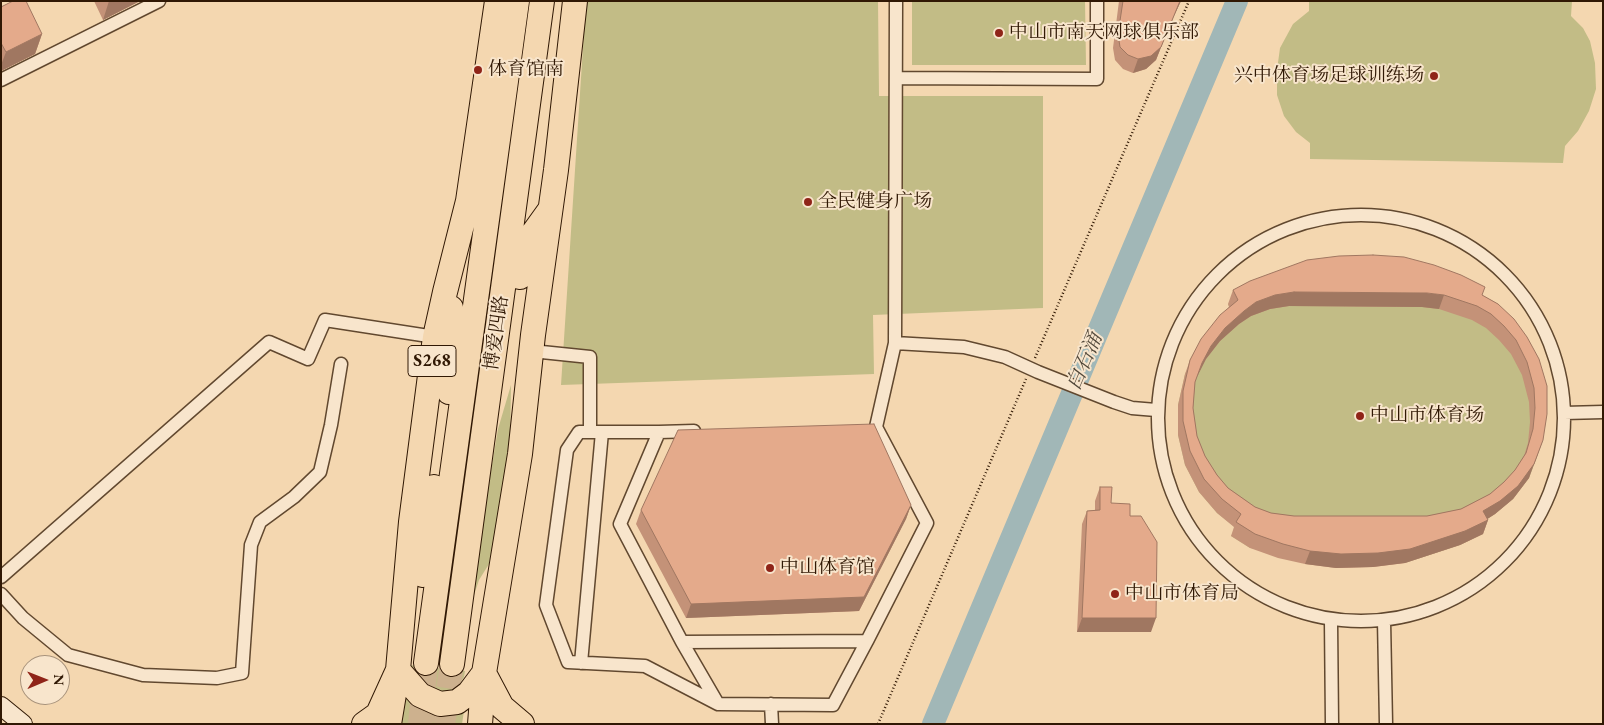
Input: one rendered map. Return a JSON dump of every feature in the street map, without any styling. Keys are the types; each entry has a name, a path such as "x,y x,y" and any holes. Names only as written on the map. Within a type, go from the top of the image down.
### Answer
{"highway":[{"name":"S268","path":"389,724 398,670 411,522 435,337 468,201 497,1"},
{"name":"博爱四路","path":"426,663 517,1"},
{"name":"博爱四路","path":"452,664 542,1"},
{"path":"480,724 484,674 520,454 572,41 575,1"},
{"path":"433,613 426,597 423,576 426,538 450,381 452,338 450,315 454,287 468,225 468,201"},
{"path":"495,346 511,322 526,243 551,207"},
{"name":"S268","path":"364,724 378,714 398,670"},
{"path":"398,670 420,696 440,704 457,702 469,693 484,674"},
{"path":"484,674 502,706 522,724"}],"main road":[{"path":"1,706 23,724"},
{"path":"1,717 2,724"}],"street":[{"path":"1,80 159,1"},
{"path":"708,431 580,432 567,450 546,605 568,662 645,666 718,704 833,704 927,523 871,427 896,343 896,1"},
{"path":"896,78 1097,79 1097,1"},
{"path":"1363,214 1416,222 1449,234 1486,258 1518,289 1542,327 1558,368 1564,413 1558,467 1550,493 1538,518 1523,541 1506,561 1485,580 1438,607 1413,616 1357,622 1331,621 1281,606 1238,581 1203,547 1177,504 1162,457 1156,410 1165,364 1181,323 1206,286 1239,255 1277,232 1319,218 1363,214"},
{"path":"1,577 269,342 308,359 326,320 435,337"},
{"path":"896,343 964,348 1005,357 1092,394 1132,408 1156,410"},
{"path":"532,351 590,357 596,432 581,663"},
{"path":"1,594 23,618 68,656 143,675 217,678 242,673 251,544 260,522 294,497 320,472 331,425 340,364"},
{"path":"1564,413 1603,412"},
{"path":"659,432 620,524 682,642 718,704"},
{"path":"1384,620 1386,724"},
{"path":"1331,621 1332,724"},
{"path":"682,642 866,641"},
{"path":"772,704 772,724"}],"shaded area":[{"name":"全民健身广场","path":"586,1 878,1 879,96 1043,96 1043,308 873,315 874,374 561,385"},
{"name":"中山市南天网球俱乐部","path":"912,1 1085,1 1086,65 912,65"},
{"path":"1309,1 1572,1 1571,16 1583,28 1590,41 1595,63 1596,89 1589,111 1578,131 1565,146 1563,163 1310,159 1310,143 1296,132 1284,116 1277,95 1277,70 1280,48 1293,24 1309,11"},
{"name":"中山市体育场","path":"1245,295 1480,301 1477,309 1522,351 1538,454 1529,478 1513,499 1478,525 1483,534 1460,545 1405,563 1250,548 1231,536 1236,528 1217,513 1199,492 1185,465 1178,435 1178,405 1185,374 1196,352 1232,313 1228,304"},
{"path":"511,385 510,454 489,564 479,580 472,598 478,548 498,429"},
{"path":"410,665 465,671 464,677 458,686 449,692 428,693"},
{"path":"402,693 466,698 462,724 398,724"}],"building":[{"path":"13,1 26,1 42,34 6,52 1,43 1,7"},
{"path":"1123,1 1180,1 1161,47 1151,56 1138,59 1128,55 1120,47 1118,34"},
{"path":"1373,255 1404,257 1461,275 1485,287 1482,295 1498,304 1514,319 1527,337 1539,359 1547,386 1547,414 1543,440 1534,464 1518,486 1500,501 1483,511 1488,520 1465,531 1410,549 1378,553 1341,554 1310,551 1255,534 1236,522 1241,514 1222,499 1204,479 1190,451 1183,421 1183,391 1190,360 1201,339 1220,315 1238,300 1233,290 1250,281 1307,260 1339,256","holes":["1294,292 1427,293 1444,295 1477,306 1491,314 1516,340 1527,362 1534,388 1533,429 1526,453 1515,470 1504,482 1490,494 1461,509 1427,516 1294,516 1271,513 1255,507 1228,488 1205,456 1197,436 1193,408 1195,382 1202,363 1211,346 1225,328 1256,302 1275,295"]},
{"name":"中山体育馆","path":"874,424 911,505 864,597 691,604 641,510 678,430"},
{"name":"中山市体育局","path":"1100,487 1112,487 1111,503 1130,504 1130,516 1141,516 1157,542 1156,618 1082,618 1087,511 1100,510"}],"waterway":[{"name":"白石涌","path":"933,724 1237,1"}],"tunnel":[{"path":"420,724 426,663"},
{"path":"443,724 452,664"}],"place":[{"name":"中山市南天网球俱乐部","path":"999,33"},
{"name":"体育馆南","path":"478,70"},
{"name":"兴中体育场足球训练场","path":"1434,76"},
{"name":"全民健身广场","path":"808,202"},
{"name":"中山市体育场","path":"1360,416"},
{"name":"中山体育馆","path":"770,568"},
{"name":"中山市体育局","path":"1115,594"}]}
